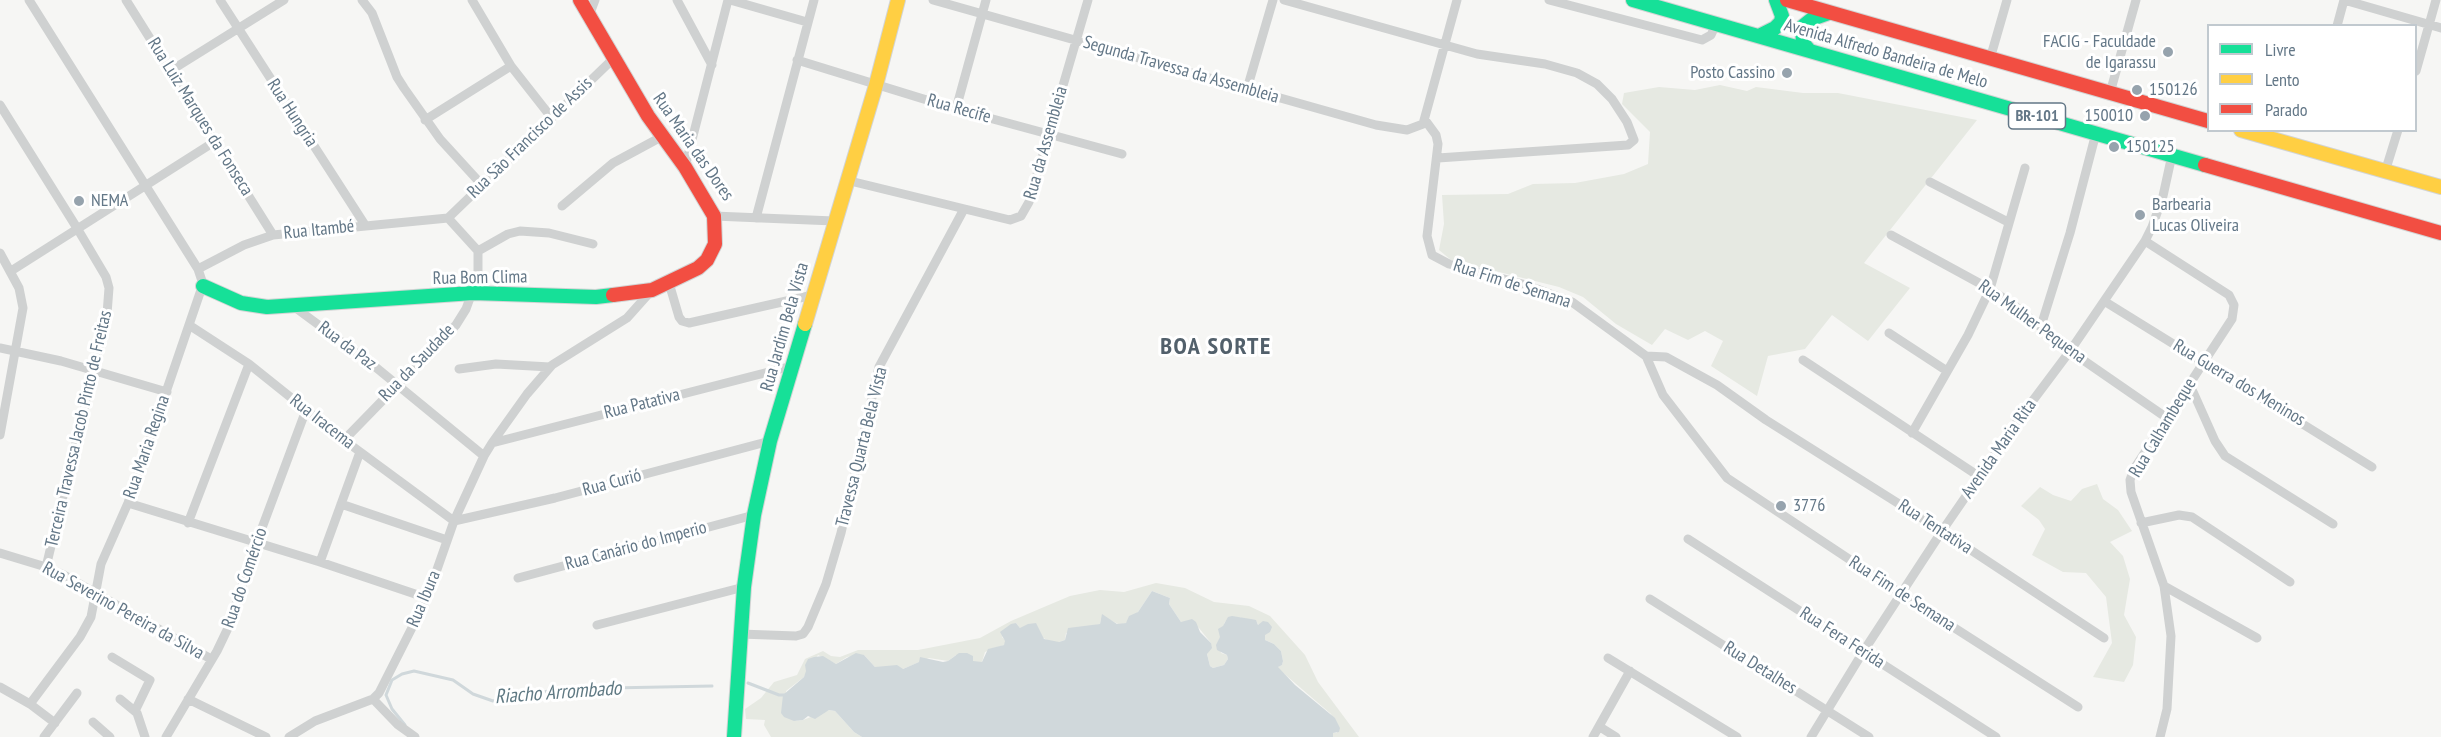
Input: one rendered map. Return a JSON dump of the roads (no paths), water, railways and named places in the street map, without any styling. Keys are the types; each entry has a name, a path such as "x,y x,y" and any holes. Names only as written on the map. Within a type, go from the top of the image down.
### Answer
{"main road":[{"name":"Rua Maria das Dores","path":"580,0 613,59 685,167 714,216"},
{"name":"Rua Jardim Bela Vista","path":"734,737 744,587 754,515 770,441 876,85 898,0"},
{"name":"Avenida Alfredo Bandeira de Melo","path":"1633,0 2441,233"},
{"path":"1759,36 1775,28 1781,22 1782,16 1776,0"},
{"name":"Avenida Alfredo Bandeira de Melo","path":"1787,0 1806,3 1829,13 2207,121"},
{"path":"1809,50 1803,43 1802,27 1812,19 1829,13"},
{"path":"2248,132 2441,188"},
{"name":"Rua Bom Clima","path":"203,286 252,306 293,306 473,293 596,297 652,290 690,273 707,260 716,237 714,216"}],"street":[{"path":"29,0 198,269 203,286"},
{"name":"Rua Luiz Marques da Fonseca","path":"126,0 273,235"},
{"name":"Rua Hungria","path":"220,0 365,225"},
{"path":"170,71 284,0"},
{"path":"363,0 372,13 397,77 425,120 482,185"},
{"path":"472,0 511,66 551,117"},
{"path":"589,15 595,0"},
{"path":"677,0 712,65"},
{"path":"685,167 729,0 807,22"},
{"path":"756,218 814,0"},
{"name":"Segunda Travessa da Assembleia","path":"933,0 1398,130 1415,129 1425,120"},
{"path":"956,109 986,0"},
{"name":"Rua da Assembleia","path":"846,180 1010,220 1021,216 1029,202 1088,0"},
{"path":"1247,89 1273,0"},
{"path":"1284,0 1477,54 1545,64 1577,73 1597,84 1612,99 1627,122 1634,140 1628,146 1438,158"},
{"path":"1425,120 1457,0"},
{"path":"1549,0 1701,40 1710,35 1716,24"},
{"path":"1990,59 2007,0"},
{"path":"2110,93 2136,0"},
{"path":"2338,24 2344,0 2441,28"},
{"path":"2417,64 2436,0"},
{"name":"Rua São Francisco de Assis","path":"448,218 613,59"},
{"name":"Rua Recife","path":"797,60 956,109 1122,154"},
{"path":"425,120 511,66"},
{"name":"Terceira Travessa Jacob Pinto de Freitas","path":"0,105 77,228 103,272 109,288 107,314 46,567"},
{"name":"Rua Fim de Semana","path":"1425,120 1436,135 1438,158 1427,236 1429,248 1436,258 1449,264 1526,285 1572,302 1646,356 1663,395 1727,478 2078,707"},
{"path":"2385,172 2397,132"},
{"path":"2041,326 2070,233 2096,133"},
{"path":"562,206 613,163 663,136"},
{"path":"11,271 214,142"},
{"name":"Avenida Maria Rita","path":"1812,737 1900,593 2145,241 2163,196 2172,155"},
{"path":"1912,433 1968,335 1990,289 2025,168"},
{"path":"1930,182 2008,222"},
{"name":"Travessa Quarta Bela Vista","path":"740,634 794,637 803,634 808,627 826,584 842,533 879,367 964,209"},
{"name":"Rua Maria das Dores","path":"714,216 834,221"},
{"path":"448,218 478,252 508,234 520,231 549,233 592,244"},
{"name":"Rua Itambé","path":"198,269 252,241 273,235 448,218"},
{"name":"Rua Mulher Pequena","path":"1891,235 1990,289 2041,326 2070,351 2167,418"},
{"name":"Rua Calhambeque","path":"2145,241 2229,295 2234,307 2232,319 2131,476 2131,492 2164,586 2172,649 2167,709 2160,737"},
{"name":"Rua da Saudade","path":"344,440 456,325 473,293 478,269 478,252"},
{"path":"0,253 19,288 23,304 17,350 0,435"},
{"path":"669,283 679,317 682,321 689,323 813,295"},
{"name":"Rua Maria Regina","path":"30,704 86,627 93,613 101,564 128,503 203,286"},
{"path":"492,443 527,394 550,367 627,318 652,290"},
{"name":"Rua Guerra dos Meninos","path":"2104,301 2372,466"},
{"name":"Rua da Paz","path":"293,306 348,345 484,456"},
{"name":"Rua Iracema","path":"189,325 249,364 344,440 454,521"},
{"path":"1888,333 1947,371"},
{"path":"0,348 17,350 93,370 166,392"},
{"name":"Rua Tentativa","path":"1646,356 1657,355 1678,363 1717,385 1766,420 1942,531 2104,638"},
{"path":"1803,360 1980,477"},
{"path":"188,523 249,364"},
{"path":"459,369 495,364 550,367"},
{"name":"Rua Patativa","path":"492,443 792,366"},
{"path":"2190,385 2215,441 2225,456 2333,524"},
{"name":"Rua do Comércio","path":"166,737 228,628 256,544 306,410"},
{"name":"Rua Curió","path":"454,521 534,503 770,441"},
{"name":"Rua Ibura","path":"373,699 386,682 427,598 454,521 492,443"},
{"path":"320,562 360,452"},
{"path":"128,503 320,562 427,598"},
{"path":"341,504 447,540"},
{"name":"Rua Canário do Imperio","path":"518,578 754,515"},
{"path":"2141,523 2179,515 2192,517 2290,582"},
{"name":"Rua Fera Ferida","path":"1688,538 1996,737"},
{"name":"Rua Severino Pereira da Silva","path":"0,553 46,567 211,659"},
{"path":"2164,586 2257,638"},
{"path":"597,625 744,587"},
{"name":"Rua Detalhes","path":"1650,599 1869,737"},
{"path":"112,657 150,680 135,711"},
{"path":"1608,658 1737,737"},
{"path":"1593,737 1630,671"},
{"path":"1,690 30,704 55,723"},
{"path":"44,737 77,693"},
{"path":"120,699 135,711 145,737"},
{"path":"188,699 266,737"},
{"path":"289,737 315,721 373,699 397,724 416,737"},
{"path":"93,722 110,737"},
{"path":"1600,727 1616,737"}],"waterway":[{"name":"Riacho Arrombado","path":"405,725 392,709 386,695 392,680 414,671 453,680 473,694 493,701 560,689 712,686"},
{"name":"Riacho Arrombado","path":"748,683 779,695 785,695"}],"place":[{"name":"FACIG - Faculdade de Igarassu","path":"2168,52"},
{"name":"Posto Cassino","path":"1787,73"},
{"name":"150126","path":"2137,90"},
{"name":"150010","path":"2145,116"},
{"name":"150125","path":"2114,147"},
{"name":"NEMA","path":"79,201"},
{"name":"Barbearia Lucas Oliveira","path":"2140,215"},
{"name":"3776","path":"1781,506"}],"district":[{"name":"BOA SORTE","path":"1216,347"}]}
